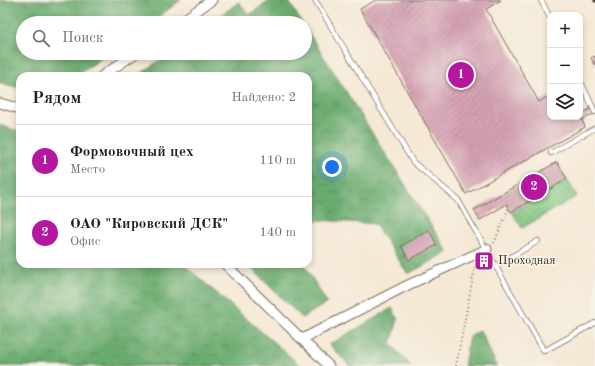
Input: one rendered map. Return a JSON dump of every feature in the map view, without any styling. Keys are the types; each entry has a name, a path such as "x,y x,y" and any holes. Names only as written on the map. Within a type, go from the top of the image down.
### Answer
{"street":[{"path":"189,16 212,0"},
{"path":"108,72 126,60"},
{"path":"0,103 16,108"},
{"path":"302,339 408,284 490,248"},
{"path":"229,268 328,366"}],"lane":[{"path":"315,0 413,162 458,200 490,248 496,266 544,351 595,323"},
{"path":"541,0 547,12"},
{"path":"582,84 595,112"},
{"path":"551,154 595,128"},
{"path":"496,266 538,241"}],"path":[{"path":"490,248 509,207"},
{"path":"456,366 474,267 481,263"}],"green space":[{"path":"0,0 181,0 159,16 16,16 16,60 99,60 82,72 16,72 16,87 0,83"},
{"path":"271,0 288,0 298,16 220,16 239,2 249,15"},
{"path":"312,38 448,252 408,274 375,224 319,220 312,224 312,72 143,72 160,60 312,60"},
{"path":"0,125 16,131 16,268 188,268 301,366 0,366"},
{"path":"567,180 577,196 522,228 512,212"},
{"path":"251,268 306,268 327,303 302,318"},
{"path":"392,308 398,319 391,344 411,366 350,366 329,345"},
{"path":"480,330 497,366 464,366 469,336"}],"building":[{"path":"376,0 501,0 486,9 539,102 547,97 547,120 582,120 585,127 466,194 360,9"},
{"path":"595,56 595,65 591,58"},
{"path":"595,106 595,113 583,119 583,113"},
{"path":"557,162 567,179 511,212 507,204 480,220 474,210"},
{"path":"429,230 437,245 409,260 401,246"},
{"name":"Проходная","path":"485,255 490,263 483,266 479,259"}],"place":[{"name":"Формовочный цех","path":"461,75"},
{"name":"ОАО \"Кировский ДСК\"","path":"534,187"},
{"name":"Проходная","path":"484,261"}]}
